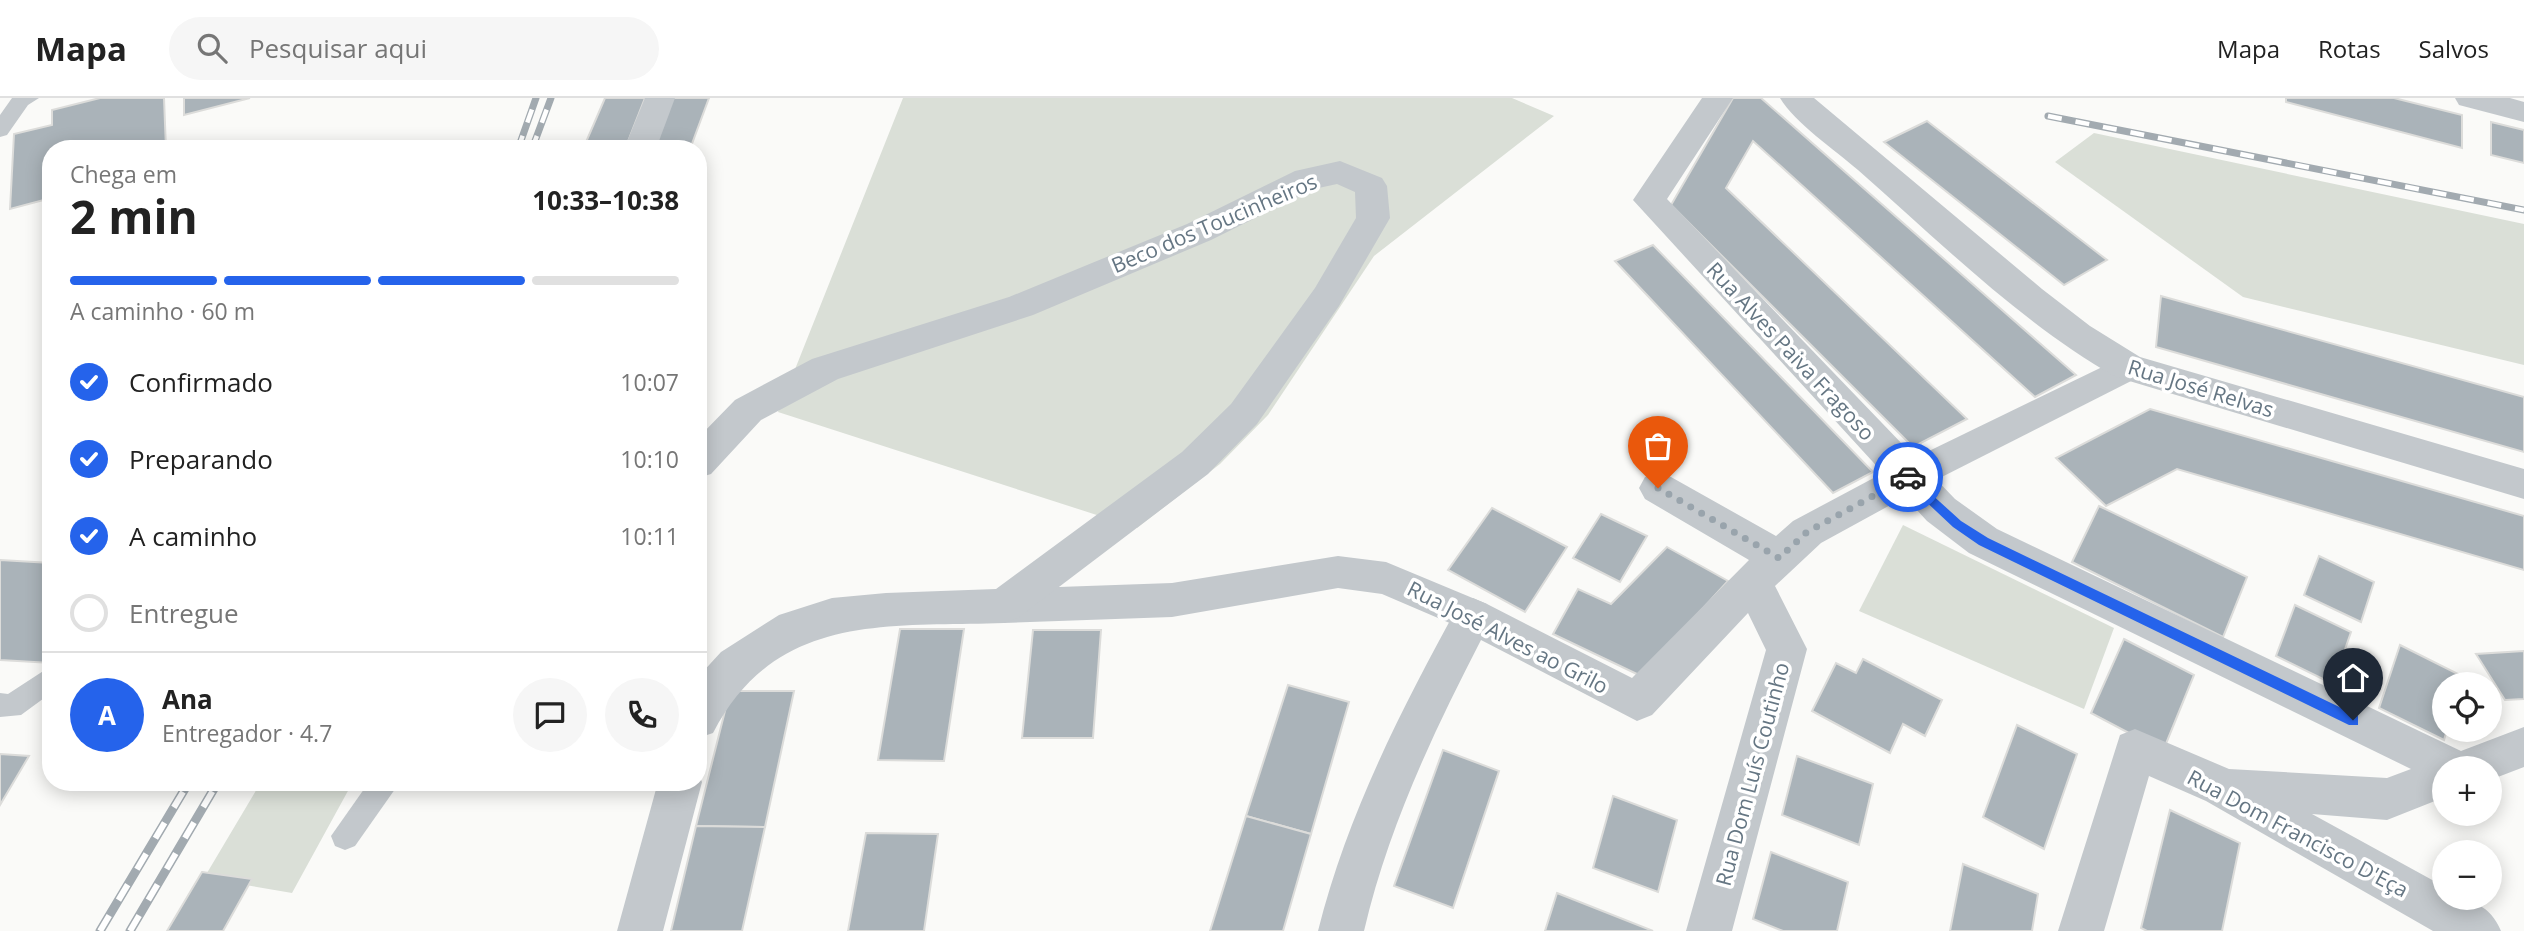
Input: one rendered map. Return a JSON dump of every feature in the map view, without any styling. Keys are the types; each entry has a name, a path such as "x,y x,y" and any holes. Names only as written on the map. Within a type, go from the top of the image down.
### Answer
{"street":[{"path":"644,140 660,98"},
{"name":"Rua Alves Paiva Fragoso","path":"1718,98 1649,200 1909,477 1957,524 1983,541 2432,758"},
{"name":"Rua José Relvas","path":"1795,98 1958,240 2061,324 2089,345 2129,368 2524,484"},
{"path":"2470,98 2524,111"},
{"name":"Beco dos Toucinheiros","path":"707,453 748,410 825,369 1021,306 1199,232 1306,179 1340,172 1371,187 1373,218 1352,255 1244,414 1195,463 1004,606"},
{"path":"1658,488 1765,570 1807,532 1909,477 2129,368"},
{"name":"Rua José Alves ao Grilo","path":"1004,606 1172,600 1338,572 1386,578 1474,616 1637,702 1765,570"},
{"name":"Rua Dom Luís Coutinho","path":"1709,931 1787,649 1765,570"},
{"path":"707,702 714,688 736,665 793,628 832,616 872,611 1004,606"},
{"path":"1341,931 1351,889 1409,737 1474,616"},
{"path":"2500,756 2524,747"},
{"name":"Rua Dom Francisco D'Eça","path":"2081,931 2135,749 2221,787 2478,931"},
{"path":"2221,787 2387,799 2432,783"},
{"path":"640,931 678,791"}],"lane":[{"path":"0,130 22,99 29,98"},
{"path":"0,705 12,706 42,684"},
{"path":"345,836 379,791"}],"shaded area":[{"path":"903,98 1512,98 1554,116 1374,256 1268,415 1220,464 1137,528 778,412"},
{"path":"2094,133 2524,224 2524,365 2243,297 2055,162"},
{"path":"1903,525 2114,628 2084,709 1859,611"},
{"path":"256,791 348,791 292,893 204,878"}],"building":[{"path":"100,98 164,98 166,140 42,140 42,200 10,209 14,134 52,125 52,110"},
{"path":"184,98 250,98 184,115"},
{"path":"605,98 645,98 629,140 587,140"},
{"path":"670,98 709,98 693,140 654,140"},
{"path":"1733,98 1761,98 2076,375 2035,397 1753,141 1726,188 1967,419 1913,447 1671,205"},
{"path":"2286,98 2394,98 2462,115 2462,148 2286,102"},
{"path":"1927,121 2107,260 2064,285 1884,142"},
{"path":"2491,122 2524,130 2524,163 2491,155"},
{"path":"1653,245 1873,472 1833,493 1615,261"},
{"path":"2161,296 2524,397 2524,452 2156,347"},
{"path":"2150,409 2524,516 2524,570 2177,469 2106,506 2056,458"},
{"path":"2099,506 2247,577 2223,637 2072,562"},
{"path":"1492,508 1567,547 1525,612 1448,570"},
{"path":"1601,514 1647,536 1620,582 1573,558"},
{"path":"1667,547 1728,581 1641,676 1553,634 1578,589 1611,604"},
{"path":"2319,556 2374,582 2361,622 2304,595"},
{"path":"0,560 42,562 42,662 0,660"},
{"path":"2295,605 2351,632 2333,684 2276,656"},
{"path":"900,629 964,629 944,761 878,760"},
{"path":"1033,630 1101,630 1093,738 1022,738"},
{"path":"2124,639 2194,675 2163,751 2091,713"},
{"path":"2400,645 2454,672 2432,672 2432,734 2379,708"},
{"path":"2524,651 2524,699 2505,700 2502,695 2502,672 2487,672 2476,654"},
{"path":"1863,659 1942,700 1925,736 1903,724 1890,753 1812,711 1836,663 1856,673"},
{"path":"1288,685 1349,702 1311,834 1246,816"},
{"path":"730,691 794,691 765,827 696,826 707,791"},
{"path":"2017,725 2077,754 2044,849 1983,817"},
{"path":"1443,750 1499,771 1453,908 1394,886"},
{"path":"0,754 29,756 0,805"},
{"path":"1797,756 1873,784 1859,845 1782,815"},
{"path":"1613,796 1677,820 1658,892 1593,868"},
{"path":"2170,810 2240,843 2222,931 2147,931 2141,928"},
{"path":"1246,816 1311,834 1283,931 1210,931"},
{"path":"696,826 765,827 742,931 671,931"},
{"path":"866,833 938,834 924,931 848,931"},
{"path":"1771,852 1848,882 1837,931 1783,931 1753,919"},
{"path":"1963,864 2038,894 2032,931 1950,931"},
{"path":"202,872 252,879 223,931 167,931"},
{"path":"1557,893 1653,931 1545,931"}],"railway":[{"path":"521,140 536,98"},
{"path":"535,140 551,98"},
{"path":"2048,116 2524,210"},
{"path":"100,931 184,791"},
{"path":"130,931 213,791"}],"way so far":[{"path":"1658,488 1779,558 1807,532 1908,477"}],"route":[{"path":"1908,477 1957,524 1983,541 2353,720"}]}
